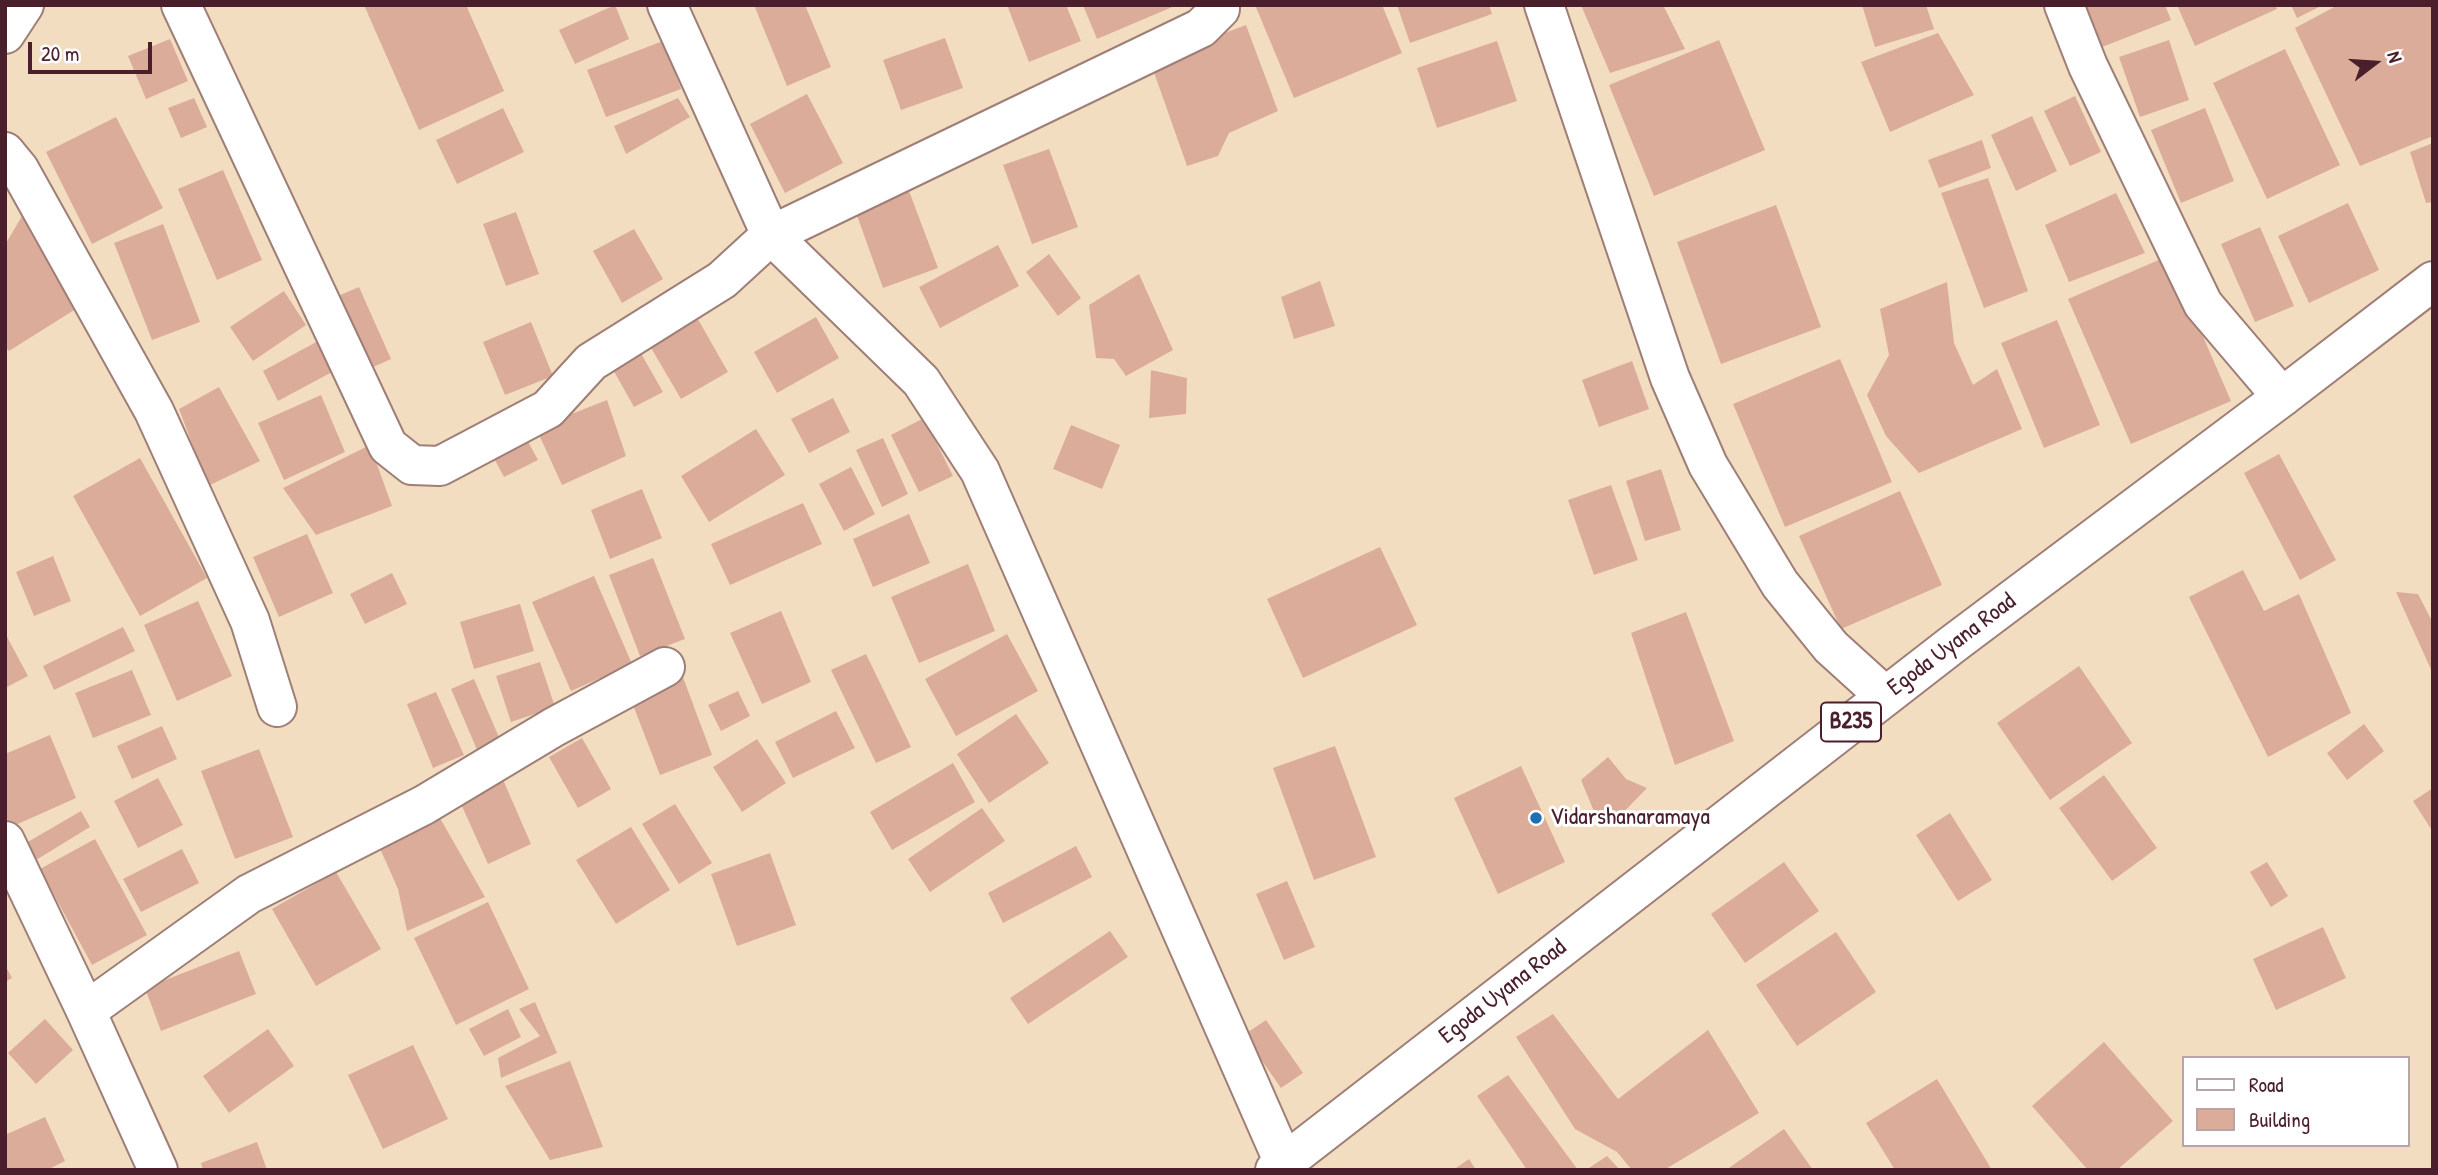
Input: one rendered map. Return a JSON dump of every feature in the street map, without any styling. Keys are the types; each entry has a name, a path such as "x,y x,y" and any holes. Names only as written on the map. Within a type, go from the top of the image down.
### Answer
{"street":[{"path":"5,34 24,5"},
{"path":"181,5 388,446 412,465 440,466 548,409 591,362 722,280 771,235 1200,29 1220,9 1220,5"},
{"path":"1544,5 1670,378 1708,465 1780,584 1831,647 1885,696"},
{"path":"2064,5 2088,66 2203,304 2282,397"},
{"path":"677,9 771,235 921,381 980,471 1279,1166"},
{"path":"5,152 19,170 154,411 250,621 277,708"},
{"name":"Egoda Uyana Road","path":"1279,1166 1885,696 2433,281"},
{"path":"86,1011 249,894 424,805 554,727 665,667"},
{"path":"5,841 158,1170"}],"building":[{"path":"364,5 466,5 504,91 419,130"},
{"path":"615,5 629,39 575,64 559,30"},
{"path":"754,5 805,5 831,67 787,86"},
{"path":"1007,5 1066,5 1081,41 1029,62"},
{"path":"1083,5 1177,5 1097,39"},
{"path":"1255,5 1382,5 1402,53 1294,98"},
{"path":"1397,5 1489,5 1492,14 1410,43"},
{"path":"1581,5 1663,5 1685,49 1610,73"},
{"path":"1862,5 1926,5 1934,29 1875,47"},
{"path":"2079,5 2165,5 2171,20 2097,49"},
{"path":"2177,5 2275,5 2277,9 2195,46"},
{"path":"2291,5 2323,5 2297,18"},
{"path":"2338,5 2433,5 2433,136 2360,166 2295,28"},
{"path":"1246,25 1278,111 1229,133 1218,156 1187,166 1150,61"},
{"path":"1938,33 1974,95 1890,132 1861,62"},
{"path":"945,38 963,88 901,110 883,60"},
{"path":"170,39 188,81 146,99 128,56"},
{"path":"1719,40 1765,150 1654,196 1609,85"},
{"path":"2169,40 2189,100 2140,117 2119,57"},
{"path":"663,41 681,89 606,117 587,70"},
{"path":"1497,41 1517,101 1437,128 1417,68"},
{"path":"2285,49 2340,165 2267,199 2213,83"},
{"path":"807,94 843,163 785,193 750,124"},
{"path":"2075,96 2101,152 2070,166 2044,111"},
{"path":"194,98 207,127 181,138 168,108"},
{"path":"678,98 690,117 626,154 614,126"},
{"path":"503,108 524,152 457,184 436,140"},
{"path":"2205,108 2234,181 2181,203 2151,130"},
{"path":"2032,116 2057,171 2016,191 1991,135"},
{"path":"116,117 163,208 92,244 46,152"},
{"path":"1982,140 1991,168 1939,188 1928,160"},
{"path":"2433,143 2433,202 2426,203 2410,152"},
{"path":"1049,149 1078,227 1032,244 1003,165"},
{"path":"223,170 262,260 217,280 178,189"},
{"path":"1988,178 2028,291 1984,308 1941,193"},
{"path":"909,191 938,268 883,288 855,210"},
{"path":"2116,193 2145,253 2069,282 2045,225"},
{"path":"2348,203 2379,270 2309,303 2278,236"},
{"path":"1776,205 1821,327 1721,364 1677,242"},
{"path":"516,212 539,274 506,286 483,224"},
{"path":"22,216 79,307 9,351 5,346 5,245"},
{"path":"163,224 200,322 152,340 114,243"},
{"path":"2260,227 2294,306 2255,322 2221,244"},
{"path":"634,229 663,279 622,303 593,251"},
{"path":"998,245 1019,286 940,328 919,287"},
{"path":"1049,254 1081,298 1058,316 1026,272"},
{"path":"2168,256 2231,401 2131,444 2068,299"},
{"path":"1139,274 1173,350 1126,376 1114,359 1096,358 1089,305"},
{"path":"1320,281 1335,326 1294,339 1281,297"},
{"path":"1947,282 1954,343 1973,385 1997,369 2022,429 1919,473 1886,436 1867,395 1889,355 1880,309"},
{"path":"359,287 391,359 364,371 331,299"},
{"path":"284,291 306,325 253,361 230,327"},
{"path":"695,314 728,372 681,399 647,341"},
{"path":"816,317 839,358 777,393 754,352"},
{"path":"2057,320 2100,425 2044,448 2001,343"},
{"path":"531,322 553,376 505,395 483,342"},
{"path":"318,341 334,371 278,401 263,371"},
{"path":"639,350 663,392 634,407 611,366"},
{"path":"1840,359 1892,482 1785,527 1733,404"},
{"path":"1632,361 1649,409 1599,427 1582,380"},
{"path":"1151,370 1187,378 1186,414 1149,418"},
{"path":"219,387 260,461 208,486 179,409"},
{"path":"321,395 345,452 284,480 258,423"},
{"path":"833,398 850,432 809,453 791,419"},
{"path":"607,400 626,456 562,485 536,428"},
{"path":"924,418 953,476 919,492 891,435"},
{"path":"1071,425 1120,445 1102,489 1053,469"},
{"path":"756,429 785,475 709,522 681,476"},
{"path":"523,432 538,460 504,477 489,449"},
{"path":"883,438 908,494 882,507 856,450"},
{"path":"370,445 392,506 316,535 283,488"},
{"path":"2279,454 2336,560 2300,580 2244,473"},
{"path":"140,458 207,578 140,616 73,496"},
{"path":"851,467 875,514 844,531 819,484"},
{"path":"1661,469 1681,530 1645,541 1626,481"},
{"path":"1611,485 1638,560 1594,575 1568,500"},
{"path":"642,489 662,538 610,559 591,510"},
{"path":"1900,491 1942,585 1841,629 1799,536"},
{"path":"803,503 822,544 730,585 711,544"},
{"path":"909,514 930,563 873,587 853,539"},
{"path":"307,534 333,593 279,617 253,557"},
{"path":"1380,547 1417,625 1303,678 1267,599"},
{"path":"53,556 71,601 34,616 16,572"},
{"path":"653,558 685,639 640,656 609,575"},
{"path":"968,564 995,631 919,663 891,597"},
{"path":"2243,570 2264,611 2299,594 2351,713 2268,757 2189,597"},
{"path":"392,573 407,604 365,624 350,594"},
{"path":"594,576 632,664 571,691 532,602"},
{"path":"2396,592 2418,594 2433,623 2433,674"},
{"path":"198,601 232,676 177,701 144,625"},
{"path":"520,604 534,651 474,669 460,622"},
{"path":"781,611 811,682 762,704 730,633"},
{"path":"1686,612 1734,741 1675,765 1631,633"},
{"path":"123,627 135,651 54,690 43,666"},
{"path":"5,633 28,676 5,688"},
{"path":"1007,634 1038,691 956,736 925,679"},
{"path":"866,654 911,747 876,763 831,670"},
{"path":"540,662 555,707 511,722 496,676"},
{"path":"2079,666 2132,743 2050,800 1997,723"},
{"path":"132,670 151,715 93,738 75,693"},
{"path":"681,672 712,755 660,775 628,692"},
{"path":"474,679 501,742 478,752 451,689"},
{"path":"738,691 750,716 721,731 708,705"},
{"path":"436,692 464,755 433,768 407,704"},
{"path":"836,711 855,748 793,778 775,742"},
{"path":"1016,714 1049,763 989,803 957,754"},
{"path":"2364,724 2384,751 2347,780 2327,753"},
{"path":"162,726 177,759 132,779 117,746"},
{"path":"50,735 76,798 11,827 5,814 5,754"},
{"path":"582,738 611,789 578,808 549,757"},
{"path":"757,739 786,783 742,812 713,767"},
{"path":"1335,746 1376,857 1314,880 1273,768"},
{"path":"259,749 293,837 235,859 201,771"},
{"path":"1608,757 1626,779 1647,788 1613,823 1593,809 1581,780"},
{"path":"953,763 975,802 892,850 870,812"},
{"path":"1521,766 1565,862 1498,894 1454,798"},
{"path":"501,775 531,844 488,864 457,795"},
{"path":"2104,775 2157,848 2112,881 2059,808"},
{"path":"158,778 183,825 138,848 114,801"},
{"path":"2433,788 2433,832 2413,801"},
{"path":"675,804 712,863 679,884 642,824"},
{"path":"982,808 1005,841 930,892 908,859"},
{"path":"81,811 90,827 36,860 26,843"},
{"path":"1950,813 1992,880 1958,901 1916,835"},
{"path":"440,818 485,897 407,931 398,889 378,844"},
{"path":"631,827 670,890 616,924 576,860"},
{"path":"95,839 147,935 92,965 40,869"},
{"path":"1076,846 1092,877 1003,923 988,893"},
{"path":"182,849 199,883 141,912 123,879"},
{"path":"770,853 796,925 737,946 711,874"},
{"path":"1784,862 1819,911 1745,963 1711,914"},
{"path":"2267,862 2288,896 2271,907 2250,872"},
{"path":"336,872 381,949 316,986 272,909"},
{"path":"1287,881 1315,947 1284,960 1256,894"},
{"path":"488,902 529,989 456,1025 414,938"},
{"path":"2323,927 2346,978 2276,1010 2253,959"},
{"path":"1110,931 1128,957 1028,1024 1010,998"},
{"path":"1836,932 1876,992 1797,1046 1756,985"},
{"path":"239,951 256,994 161,1031 145,988"},
{"path":"5,965 12,978 5,982"},
{"path":"535,1002 557,1053 501,1078 498,1058 540,1036 519,1009"},
{"path":"508,1009 521,1037 484,1056 469,1029"},
{"path":"1553,1014 1618,1099 1708,1030 1759,1113 1664,1170 1632,1170 1617,1152 1575,1129 1516,1037"},
{"path":"45,1019 73,1050 36,1084 8,1053"},
{"path":"1266,1020 1303,1073 1281,1088 1244,1035"},
{"path":"268,1029 294,1066 229,1113 203,1076"},
{"path":"2104,1042 2173,1121 2117,1170 2088,1170 2032,1106"},
{"path":"413,1045 448,1119 383,1149 348,1075"},
{"path":"570,1061 603,1147 550,1160 505,1086"},
{"path":"1508,1075 1578,1170 1527,1170 1477,1096"},
{"path":"1937,1079 1992,1170 1895,1170 1866,1123"},
{"path":"45,1117 65,1161 47,1170 5,1170 5,1135"},
{"path":"1784,1129 1813,1170 1726,1170"},
{"path":"257,1142 267,1170 203,1170 201,1163"},
{"path":"1607,1156 1620,1170 1586,1170"},
{"path":"1469,1159 1476,1170 1453,1170"}],"place":[{"name":"Vidarshanaramaya","path":"1536,818"}]}
